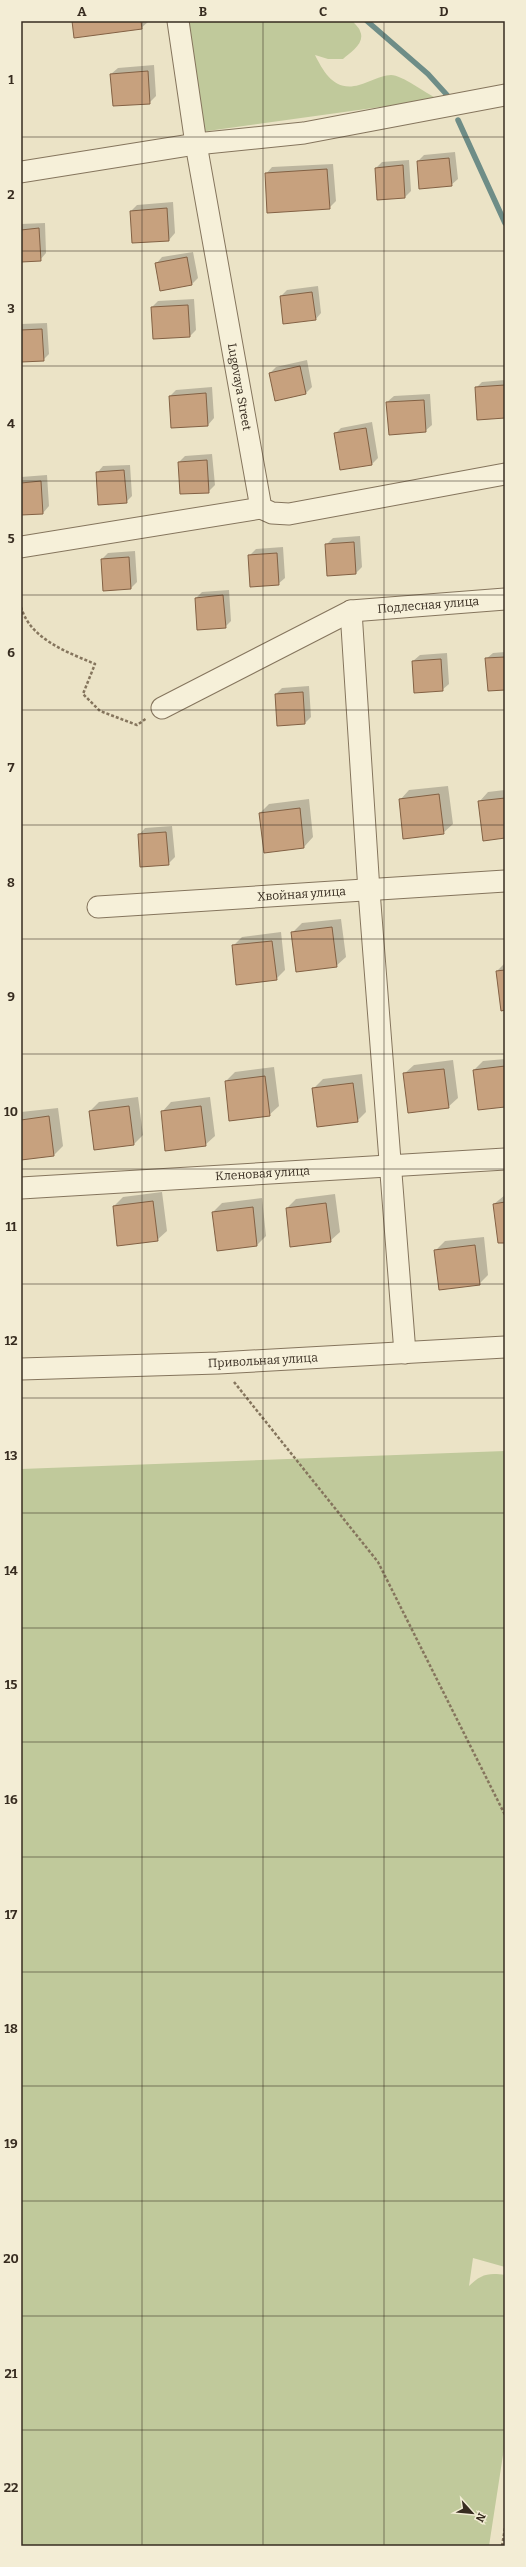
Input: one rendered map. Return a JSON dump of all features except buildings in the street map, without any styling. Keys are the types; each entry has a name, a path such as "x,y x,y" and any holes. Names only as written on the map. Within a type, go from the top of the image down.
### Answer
{"street":[{"name":"Lugovaya Street","path":"178,21 196,144 261,508"},
{"path":"21,172 196,144 304,133 505,95"},
{"path":"21,547 261,508 272,513 288,514 505,474"},
{"name":"Подлесная улица","path":"351,611 505,599"},
{"path":"162,708 351,611 369,891 392,1166 405,1353"},
{"name":"Хвойная улица","path":"98,907 505,882"},
{"name":"Кленовая улица","path":"21,1188 505,1159"},
{"name":"Привольная улица","path":"21,1370 218,1363 505,1347"}],"path":[{"path":"21,607 24,616 52,645 95,664 83,694 100,711 137,725 162,708"},
{"path":"218,1363 378,1562 505,1815"},
{"path":"502,2546 505,2528"}],"green space":[{"path":"181,21 353,21 359,28 361,40 353,51 343,59 328,59 315,55 322,68 331,79 343,86 351,86 363,84 391,75 407,81 438,99 193,133"},
{"path":"505,1451 505,2267 473,2258 469,2286 477,2279 485,2275 505,2275 505,2442 489,2546 21,2546 21,1469"}],"waterway":[{"path":"367,21 428,74 447,95"},
{"path":"458,120 505,223"}]}
